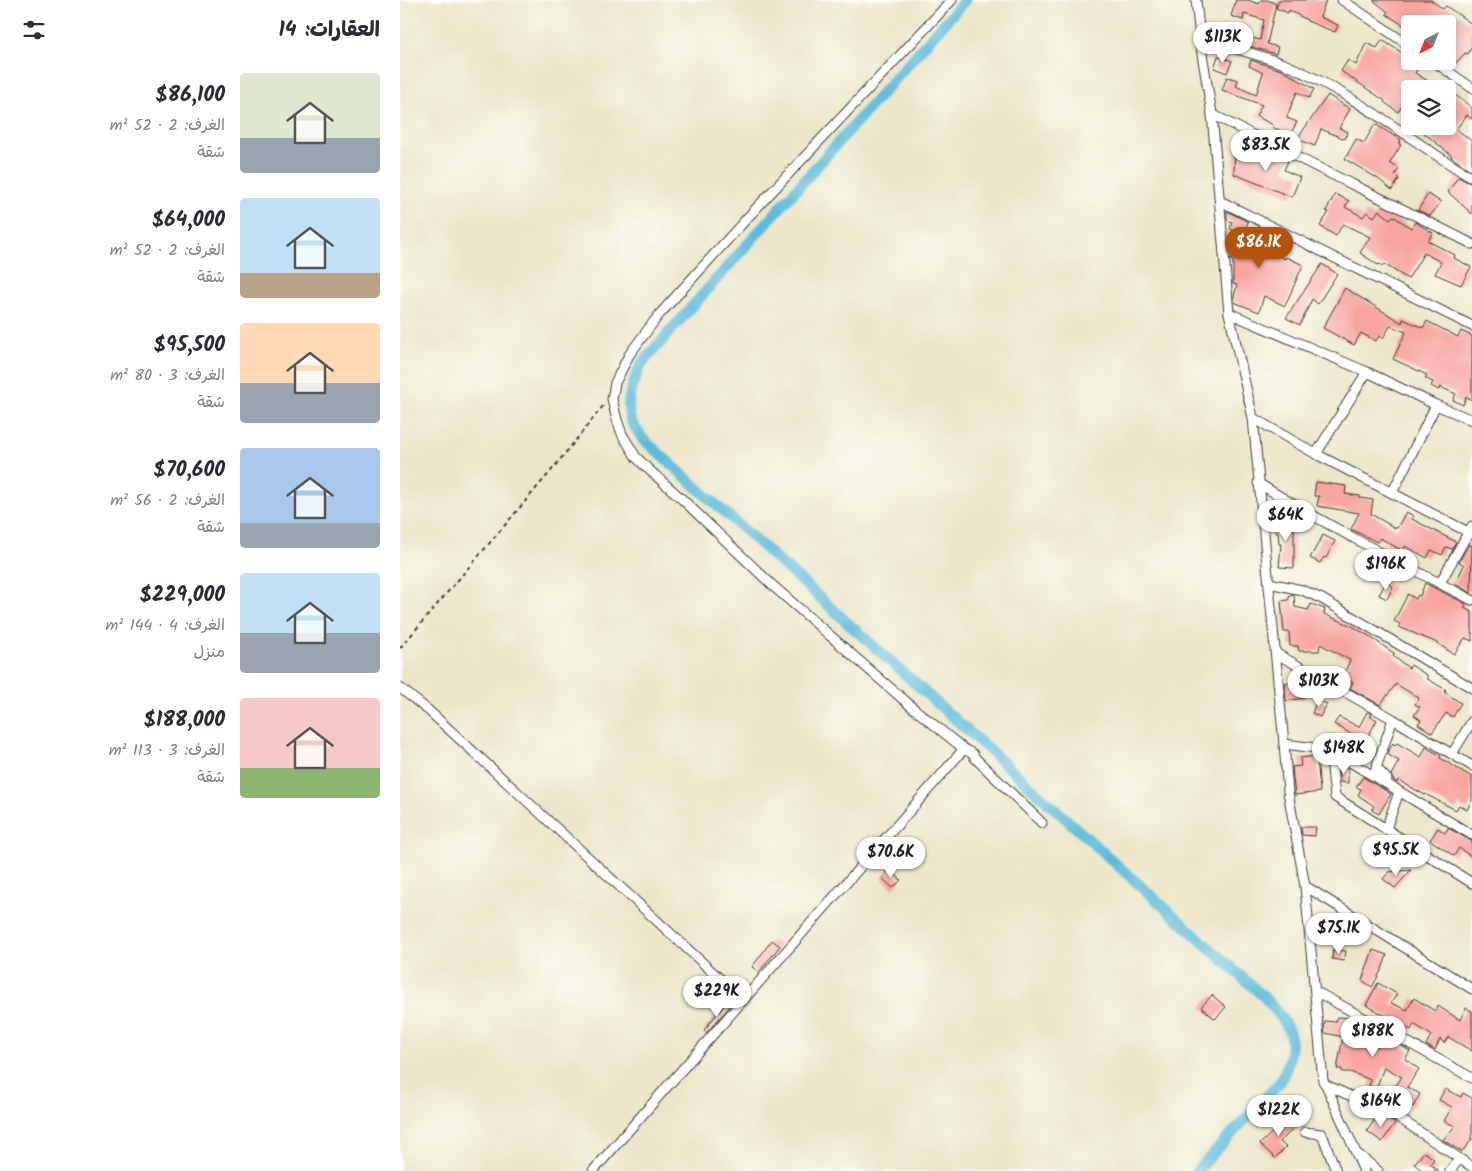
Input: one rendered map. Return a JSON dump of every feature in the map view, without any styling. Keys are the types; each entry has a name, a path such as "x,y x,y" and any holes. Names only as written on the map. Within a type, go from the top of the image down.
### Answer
{"street":[{"path":"952,0 658,316 629,355 615,383 613,394 614,408 622,434 636,456 646,467 772,585 912,707 974,755 1042,823"},
{"path":"1196,0 1212,114 1229,313 1252,418 1288,792 1305,886 1323,1081 1364,1171"},
{"path":"1342,0 1401,40"},
{"path":"1200,38 1269,59 1313,79 1366,108 1472,178"},
{"path":"1446,70 1472,88"},
{"path":"1212,114 1472,244"},
{"path":"1220,201 1472,326"},
{"path":"1229,313 1367,372 1472,420"},
{"path":"1316,454 1367,372"},
{"path":"1392,493 1436,405"},
{"path":"1252,418 1316,454 1471,531 1440,583"},
{"path":"1258,483 1310,515 1472,600"},
{"path":"1269,583 1302,590 1322,599 1472,688"},
{"path":"1276,654 1393,719 1472,766"},
{"path":"400,688 428,710 743,1000"},
{"path":"1393,719 1376,768 1399,792"},
{"path":"1452,754 1472,721"},
{"path":"1284,744 1330,750 1472,835"},
{"path":"593,1171 964,749"},
{"path":"1330,750 1335,797 1472,883"},
{"path":"1386,829 1399,792"},
{"path":"1305,886 1472,989"},
{"path":"1315,991 1472,1078"},
{"path":"1326,1085 1396,1116 1472,1167"},
{"path":"1305,1132 1322,1134 1336,1171"},
{"path":"1356,1153 1378,1171"},
{"path":"1450,1171 1459,1159"}],"path":[{"path":"400,648 519,507 552,471 613,394"}],"building":[{"path":"1236,0 1248,0 1259,4 1261,0 1268,0 1276,4 1267,44 1278,47 1276,54 1231,41 1233,33 1260,40 1264,20 1244,14 1243,20 1231,16"},
{"path":"1279,0 1326,0 1320,17 1338,25 1335,32 1307,21 1289,10 1288,13 1276,8"},
{"path":"1373,0 1431,0 1443,9 1446,6 1472,24 1472,46 1468,54 1465,53 1456,63 1456,15 1401,15 1401,24 1386,14 1388,12"},
{"path":"1382,40 1401,52 1401,70 1417,70 1415,73 1426,80 1401,80 1401,108 1398,112 1341,71 1348,60 1356,65 1366,43 1377,48"},
{"path":"1218,56 1232,61 1227,73 1214,68"},
{"path":"1251,60 1284,71 1314,89 1309,98 1297,92 1287,116 1287,118 1297,122 1290,135 1272,127 1273,125 1256,116 1262,105 1222,90 1227,77 1238,80 1236,86 1256,95 1263,73 1249,66"},
{"path":"1328,95 1350,109 1339,128 1348,132 1345,139 1321,129 1315,146 1297,139"},
{"path":"1456,95 1472,108 1472,119 1467,115 1456,129"},
{"path":"1375,124 1401,140 1399,144 1401,145 1390,163 1399,169 1395,175 1399,179 1392,190 1377,178 1345,159 1356,139 1364,143"},
{"path":"1456,129 1472,141 1472,171 1426,135 1456,135"},
{"path":"1235,149 1268,161 1271,154 1288,161 1284,170 1300,177 1292,197 1234,174"},
{"path":"1458,177 1472,184 1472,214 1448,192"},
{"path":"1335,194 1349,201 1345,207 1363,217 1367,212 1374,217 1379,210 1390,219 1393,216 1411,228 1415,222 1433,233 1428,241 1455,255 1454,258 1471,267 1461,285 1435,274 1441,262 1424,253 1408,279 1384,264 1383,266 1378,265 1360,253 1370,237 1343,224 1336,236 1320,226 1329,212 1326,211"},
{"path":"1428,194 1441,202 1430,216 1418,210"},
{"path":"1227,211 1248,222 1244,234 1268,243 1266,249 1285,259 1286,257 1303,265 1285,306 1264,296 1259,312 1234,302 1237,285 1233,284 1233,261 1231,260 1235,245 1229,243 1233,230 1230,229 1232,222 1227,220"},
{"path":"1322,264 1337,274 1318,304 1312,299 1300,325 1286,318"},
{"path":"1345,288 1402,323 1403,319 1423,328 1427,321 1458,337 1461,331 1472,336 1472,400 1466,397 1463,405 1453,400 1456,394 1440,387 1439,390 1431,386 1433,382 1425,378 1427,375 1393,359 1406,332 1390,326 1383,338 1379,336 1376,341 1361,333 1354,345 1323,328"},
{"path":"1316,482 1346,486 1345,494 1373,500 1371,514 1395,528 1397,528 1406,512 1414,516 1412,519 1456,542 1452,549 1446,547 1442,555 1431,550 1427,558 1405,546 1403,551 1380,538 1377,542 1351,529 1359,513 1317,506 1319,496 1314,496"},
{"path":"1290,517 1290,527 1294,527 1294,568 1279,567 1281,544 1279,544 1278,533 1276,533 1275,518"},
{"path":"1323,535 1335,541 1326,558 1324,557 1320,563 1310,558"},
{"path":"1469,544 1472,546 1471,593 1455,584 1464,565 1459,562"},
{"path":"1386,582 1393,587 1387,599 1379,595"},
{"path":"1425,583 1466,604 1464,608 1472,612 1472,641 1465,638 1454,654 1435,642 1399,627 1400,624 1394,621 1408,594 1416,599 1418,595 1420,596"},
{"path":"1291,594 1294,595 1295,607 1308,610 1311,604 1325,609 1324,614 1352,626 1369,636 1395,654 1393,656 1409,668 1411,665 1428,676 1426,678 1446,690 1444,692 1461,703 1453,717 1446,713 1432,733 1418,724 1421,720 1414,715 1420,707 1415,704 1419,698 1396,684 1380,705 1350,688 1353,682 1343,676 1350,660 1320,644 1319,651 1299,651 1298,646 1290,646 1289,632 1284,632 1281,601 1288,600"},
{"path":"1301,680 1304,698 1286,701 1285,683"},
{"path":"1317,700 1327,704 1320,717 1312,713"},
{"path":"1367,712 1372,714 1370,716 1377,720 1365,742 1334,724 1339,717 1359,727"},
{"path":"1393,743 1395,745 1397,743 1421,757 1426,747 1441,756 1440,758 1472,777 1472,800 1467,810 1459,805 1456,810 1398,780 1397,783 1393,780 1391,775 1399,761 1387,754"},
{"path":"1317,756 1320,792 1295,795 1292,767 1301,766 1300,758"},
{"path":"1338,768 1348,768 1348,783 1340,782"},
{"path":"1363,777 1391,794 1379,814 1372,810 1374,806 1358,795 1361,789 1356,787"},
{"path":"1301,827 1316,827 1315,836 1302,835"},
{"path":"1438,828 1445,833 1448,828 1472,841 1472,857 1459,848 1454,856 1430,840"},
{"path":"889,870 901,880 893,888 882,878"},
{"path":"1411,870 1395,888 1383,879 1389,872"},
{"path":"772,940 780,946 759,972 752,967"},
{"path":"1333,949 1346,951 1344,961 1332,959"},
{"path":"1373,950 1387,955 1372,987 1362,980"},
{"path":"1378,983 1397,994 1391,1003 1407,1010 1414,998 1435,1011 1438,1006 1460,1020 1466,1008 1472,1011 1472,1051 1448,1037 1444,1043 1440,1039 1435,1050 1426,1045 1431,1035 1414,1024 1411,1030 1366,1005"},
{"path":"1212,995 1226,1007 1215,1019 1201,1007"},
{"path":"725,1004 729,1007 706,1033 704,1030"},
{"path":"1337,1017 1352,1018 1359,1022 1357,1038 1377,1047 1383,1036 1410,1051 1405,1059 1419,1069 1407,1087 1420,1094 1413,1107 1392,1091 1402,1077 1384,1067 1376,1089 1369,1086 1371,1080 1350,1072 1342,1072 1342,1069 1337,1069 1343,1037 1325,1033 1324,1029 1325,1021 1335,1022"},
{"path":"1445,1089 1461,1097 1463,1093 1472,1098 1472,1139 1462,1152 1443,1140 1455,1126 1444,1121 1452,1107 1439,1100"},
{"path":"1291,1114 1299,1123 1280,1142 1286,1147 1275,1158 1260,1144"},
{"path":"1378,1115 1395,1123 1382,1142 1367,1131"},
{"path":"1424,1152 1434,1159 1430,1164 1439,1171 1423,1171 1414,1164"}],"waterway":[{"path":"965,0 641,364 629,399 629,414 631,421 642,438 1263,996 1281,1017 1290,1035 1291,1044 1287,1067 1281,1081 1197,1171"}]}
